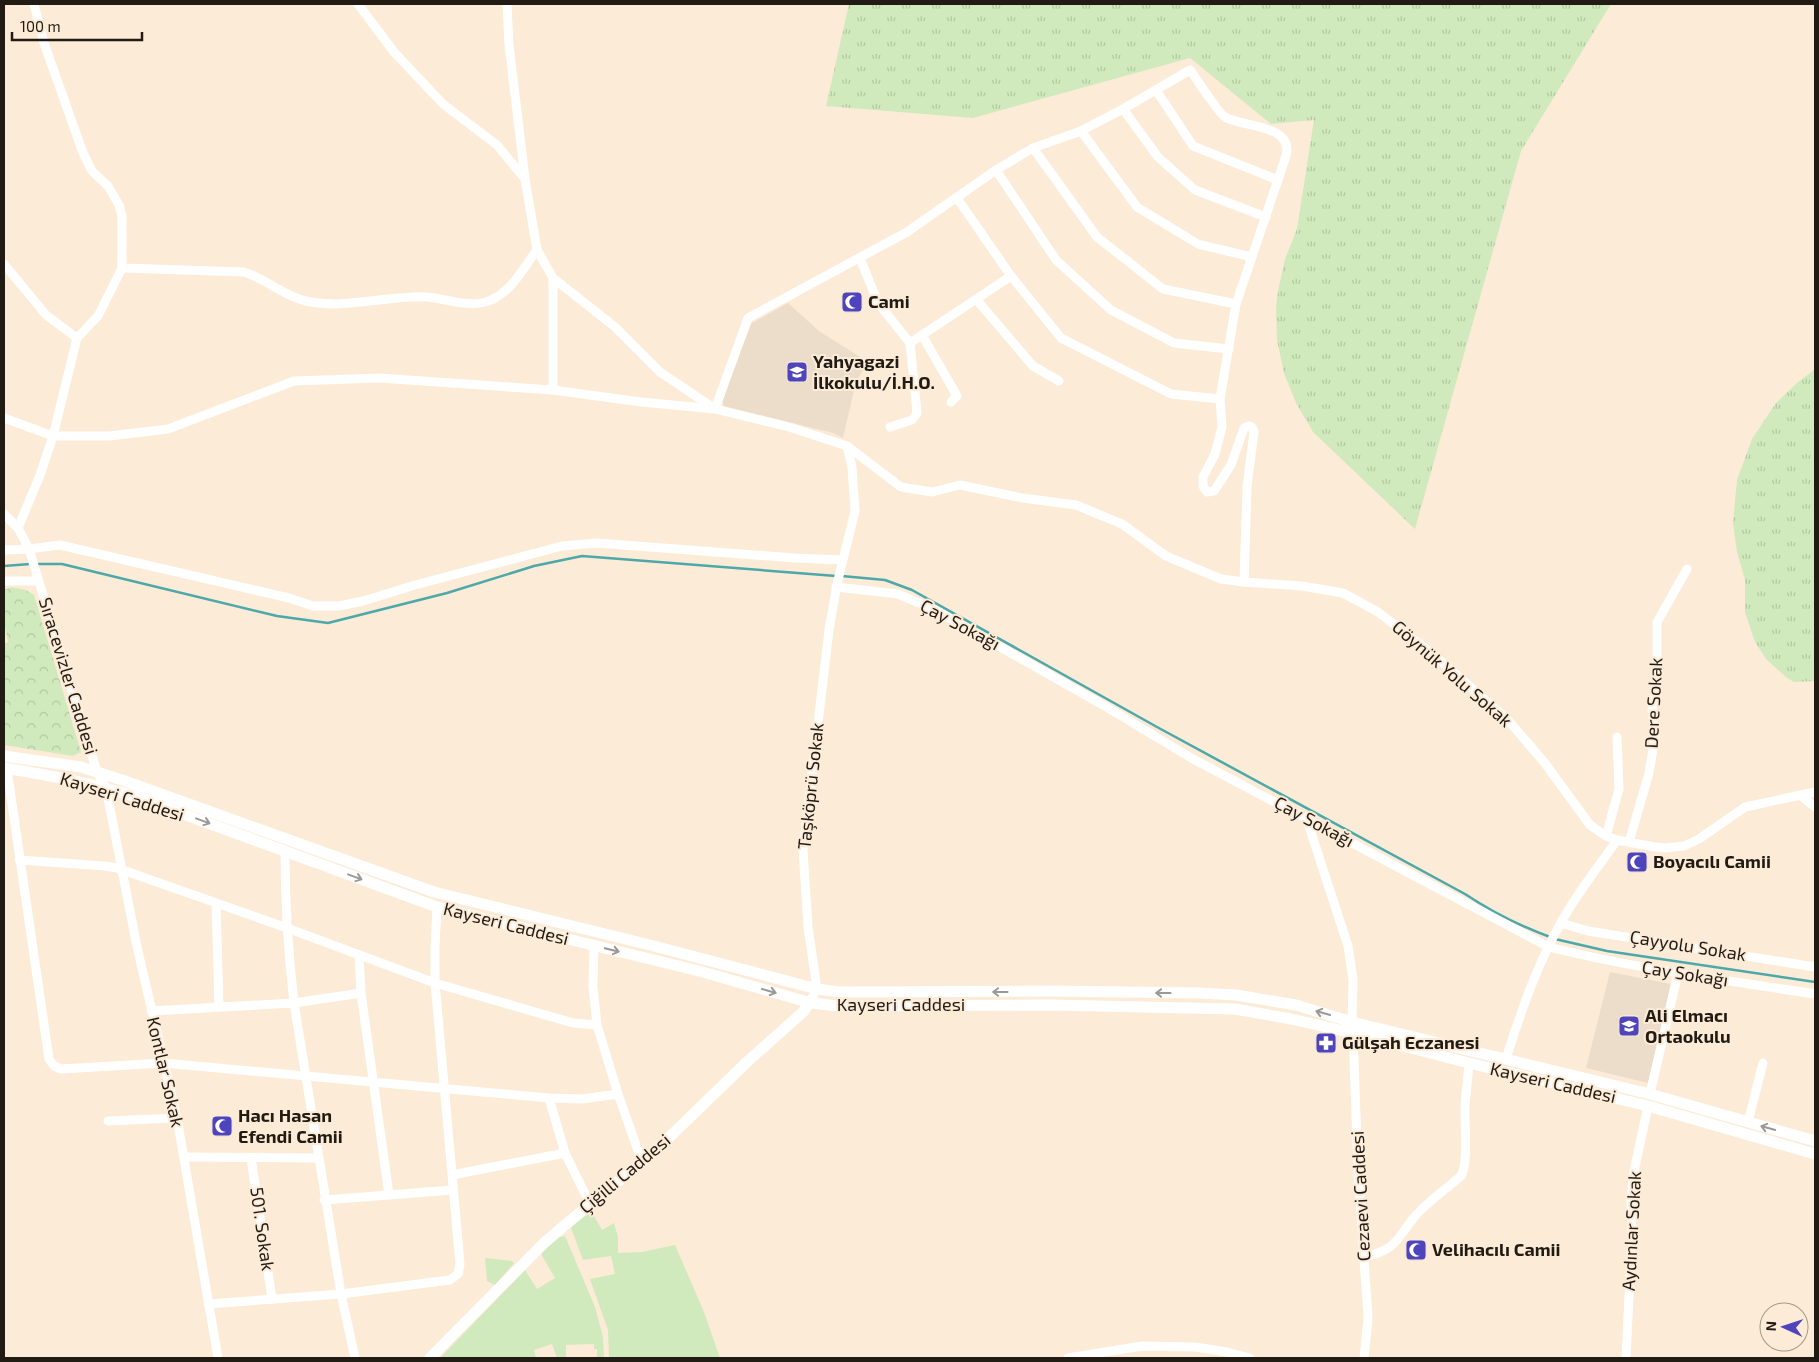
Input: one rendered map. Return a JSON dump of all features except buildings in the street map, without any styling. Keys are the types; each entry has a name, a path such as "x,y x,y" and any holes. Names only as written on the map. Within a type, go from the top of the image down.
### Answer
{"main road":[{"name":"Kayseri Caddesi","path":"4,756 97,772 360,864 434,892 654,946 816,989 840,992 1200,993 1236,995 1296,1005 1353,1027 1469,1063 1748,1122 1815,1141"},
{"name":"Kayseri Caddesi","path":"5,769 54,776 137,797 437,907 699,971 811,1002 838,1006 1049,1004 1235,1009 1353,1027 1506,1059 1649,1100 1815,1154"},
{"name":"Çiğilli Caddesi","path":"430,1358 544,1243 642,1162 748,1061 803,1012 811,1002 816,989"}],"street":[{"path":"18,528 40,475 53,436 77,338 98,316 122,268 122,216 119,204 108,186 92,171 83,153 44,43 34,4"},
{"path":"358,4 394,52 443,104 497,145 525,179"},
{"path":"507,4 509,44 525,179 538,250 553,278 615,327 660,372 715,409"},
{"path":"715,409 748,318 907,232 996,170 1032,148 1081,131 1190,70 1224,117 1280,135 1287,144 1288,150 1236,304 1220,399 1222,427 1215,454 1202,477 1203,486 1207,492 1214,490 1231,465 1244,428 1249,426 1254,430 1247,486 1244,582"},
{"path":"1156,90 1193,146 1278,180"},
{"path":"1123,109 1158,158 1195,190 1266,217"},
{"path":"1081,131 1137,206 1198,244 1252,257"},
{"path":"1032,148 1097,237 1163,289 1236,304"},
{"path":"996,170 1056,260 1111,310 1174,343 1229,349"},
{"path":"957,198 1011,276 1061,338 1172,394 1220,399"},
{"path":"122,268 244,272 259,277 286,294 314,303 335,304 409,297 445,299 476,304 493,300 505,291 538,250"},
{"path":"860,258 878,303 910,344 918,413 912,420 890,427"},
{"path":"4,264 42,310 77,338"},
{"path":"910,344 1011,276"},
{"path":"553,278 553,390"},
{"path":"976,299 1034,366 1059,381"},
{"path":"922,336 957,396 951,402"},
{"path":"4,418 53,436 109,436 168,428 294,381 379,378 553,390 641,402 715,409"},
{"name":"Göynük Yolu Sokak","path":"715,409 788,427 847,446 901,487 932,492 960,485 1022,498 1076,505 1122,524 1166,556 1221,579 1302,586 1342,593 1378,612 1434,655 1507,719 1544,762 1590,825 1606,836 1617,840 1664,848 1684,846 1699,839 1745,808 1815,792"},
{"name":"Taşköprü Sokak","path":"816,989 808,927 803,850 820,698 836,585 855,511 852,468 847,446"},
{"name":"Sıracevizler Caddesi","path":"4,514 18,528 28,549 97,772 106,788"},
{"path":"4,550 60,545 289,598 314,606 339,606 363,601 415,584 570,545 597,543 842,560"},
{"name":"Dere Sokak","path":"1629,842 1649,773 1655,736 1652,710 1657,682 1657,622 1687,569"},
{"path":"4,581 39,581"},
{"name":"Çay Sokağı","path":"836,585 898,594 933,609 1086,695 1193,759 1549,946 1588,957 1815,994"},
{"path":"1606,836 1619,789 1617,737"},
{"path":"5,769 49,1059 52,1064 61,1069 163,1063 549,1098 582,1099 618,1094"},
{"name":"Kontlar Sokak","path":"106,788 151,1010 184,1157 218,1358"},
{"path":"1800,795 1815,807"},
{"name":"Cezaevi Caddesi","path":"1306,817 1348,946 1353,980 1358,1170 1368,1318 1364,1358"},
{"path":"1506,1059 1524,1005 1549,946 1560,925 1617,840"},
{"path":"285,851 287,928 294,1003 324,1200 355,1358"},
{"path":"19,860 105,866 122,870 435,983 573,1023 597,1025"},
{"path":"216,903 219,1007"},
{"path":"208,1304 341,1294 450,1280 459,1271 460,1264 435,983 437,907"},
{"name":"Çayyolu Sokak","path":"1560,925 1815,967"},
{"path":"594,946 593,987 597,1025 618,1094 642,1162"},
{"path":"359,955 361,993 372,1082 389,1195"},
{"name":"Aydınlar Sokak","path":"1626,1358 1633,1176 1678,973"},
{"path":"151,1010 294,1003 361,993"},
{"path":"1364,1257 1383,1252 1393,1246 1418,1214 1464,1172 1465,1108 1469,1063"},
{"path":"1748,1122 1763,1063"},
{"path":"549,1098 565,1153 590,1204"},
{"path":"108,1121 176,1118"},
{"path":"452,1176 565,1153"},
{"path":"184,1157 318,1158"},
{"name":"501. Sokak","path":"252,1158 272,1299"},
{"path":"324,1200 453,1190"},
{"path":"1068,1358 1142,1346 1195,1347 1250,1358"}],"shaded area":[{"name":"Yahyagazi İlkokulu/İ.H.O.","path":"788,303 819,331 868,362 856,382 843,438 833,433 724,406 721,395 752,323"},
{"name":"Ali Elmacı Ortaokulu","path":"1610,972 1671,984 1648,1083 1586,1068"}],"green space":[{"path":"849,4 1611,4 1521,151 1415,529 1313,432 1296,403 1284,373 1277,340 1276,307 1285,259 1297,229 1314,120 1271,124 1190,58 973,118 826,106"},
{"path":"1815,369 1815,681 1794,682 1766,659 1755,642 1745,612 1745,580 1737,552 1733,523 1737,480 1752,439 1776,403"},
{"path":"11,587 26,590 34,595 81,752 73,756 4,745 4,644 8,642 4,621 4,590"},
{"path":"591,1211 602,1230 614,1223 618,1237 618,1253 642,1252 675,1245 704,1312 720,1358 609,1358 608,1330 590,1279 615,1274 611,1256 583,1260 570,1225"},
{"path":"565,1236 595,1307 603,1337 604,1358 597,1358 597,1349 594,1349 594,1344 566,1345 566,1358 557,1358 552,1344 534,1350 536,1358 440,1358 525,1270 537,1289 555,1278 541,1254 556,1238"},
{"path":"485,1258 512,1261 514,1263 495,1285 487,1281"}],"waterway":[{"path":"35,564 62,564 277,616 328,623 447,593 534,566 582,556 836,576"},
{"path":"4,566 30,564"},
{"path":"842,576 885,580 912,590 1157,727 1465,894 1496,913 1550,937"},
{"path":"1555,939 1607,951 1815,982"}],"place":[{"name":"Cami","path":"852,302"},
{"name":"Yahyagazi İlkokulu/İ.H.O.","path":"797,372"},
{"name":"Boyacılı Camii","path":"1637,862"},
{"name":"Ali Elmacı Ortaokulu","path":"1629,1026"},
{"name":"Gülşah Eczanesi","path":"1326,1043"},
{"name":"Hacı Hasan Efendi Camii","path":"222,1126"},
{"name":"Velihacılı Camii","path":"1416,1250"}]}
